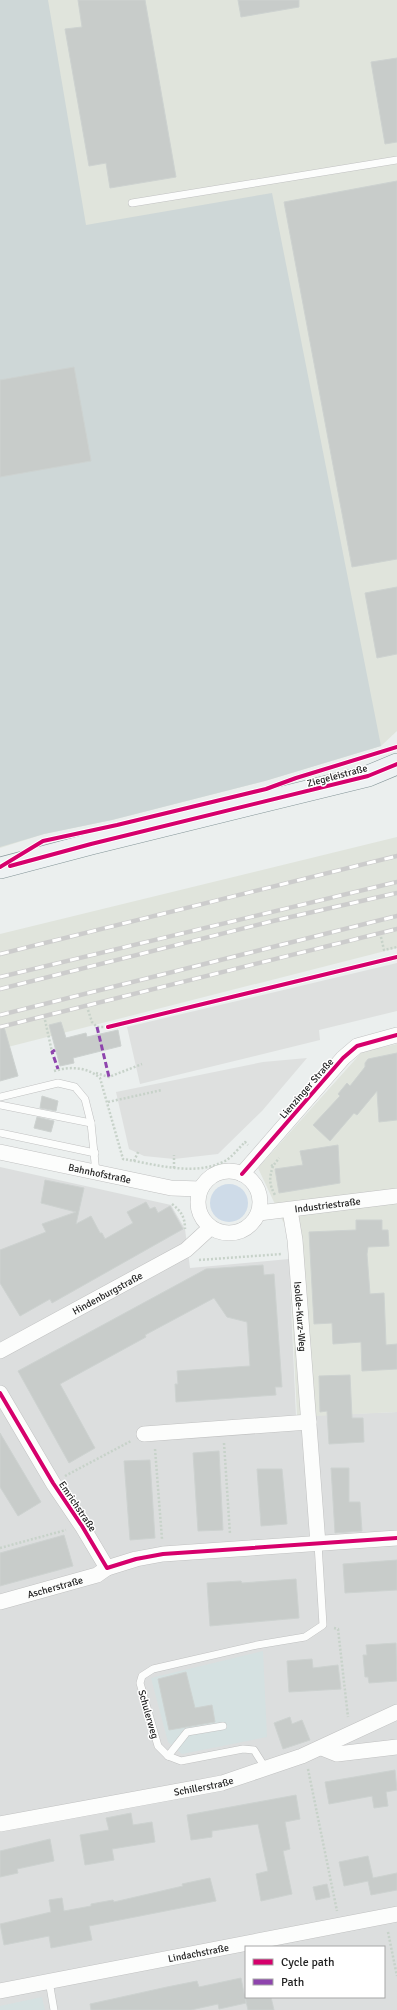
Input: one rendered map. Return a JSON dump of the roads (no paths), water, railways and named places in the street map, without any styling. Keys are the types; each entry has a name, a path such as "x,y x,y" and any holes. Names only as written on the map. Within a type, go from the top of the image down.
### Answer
{"street":[{"name":"Ziegeleistraße","path":"0,868 91,844 368,776 397,764"},
{"name":"Lienzinger Straße","path":"242,1174 343,1058 357,1046 397,1035"},
{"name":"Bahnhofstraße","path":"0,1152 96,1174 171,1188 200,1190"},
{"path":"232,1171 242,1174 250,1179 256,1186 260,1200 259,1213 254,1222 247,1229 238,1233 218,1232 210,1228 204,1222 198,1206 200,1190 206,1181 213,1175 232,1171"},
{"name":"Industriestraße","path":"259,1213 397,1196"},
{"name":"Isolde-Kurz-Weg","path":"290,1210 295,1240 318,1544"},
{"name":"Hindenburgstraße","path":"0,1351 186,1250 210,1228"},
{"name":"Emrichstraße","path":"0,1393 53,1483 108,1568"},
{"path":"149,1433 309,1422"},
{"path":"108,1568 136,1559 163,1554 397,1538"},
{"name":"Ascherstraße","path":"0,1602 97,1575 108,1568"},
{"name":"Schillerstraße","path":"0,1824 222,1783 266,1770 322,1748 397,1712"},
{"path":"322,1748 337,1754 397,1747"},
{"name":"Lindachstraße","path":"0,1991 391,1916"}],"lane":[{"path":"132,203 397,160"},
{"path":"0,1098 58,1083 75,1087 85,1099 91,1123 96,1174"},
{"path":"0,1105 91,1123"},
{"path":"0,1133 95,1153"},
{"name":"Isolde-Kurz-Weg","path":"318,1544 323,1625"},
{"name":"Schulerweg","path":"168,1756 158,1746 140,1683 142,1676 153,1669 257,1645 305,1637 323,1625"},
{"path":"223,1726 187,1732 168,1756 181,1761 243,1749 254,1750 266,1770"},
{"path":"49,1981 54,2010"}],"railway":[{"path":"0,954 397,856"},
{"path":"0,977 397,882"},
{"path":"0,989 273,921 397,893"},
{"path":"0,1015 397,916"},
{"path":"0,1027 397,929"}]}
